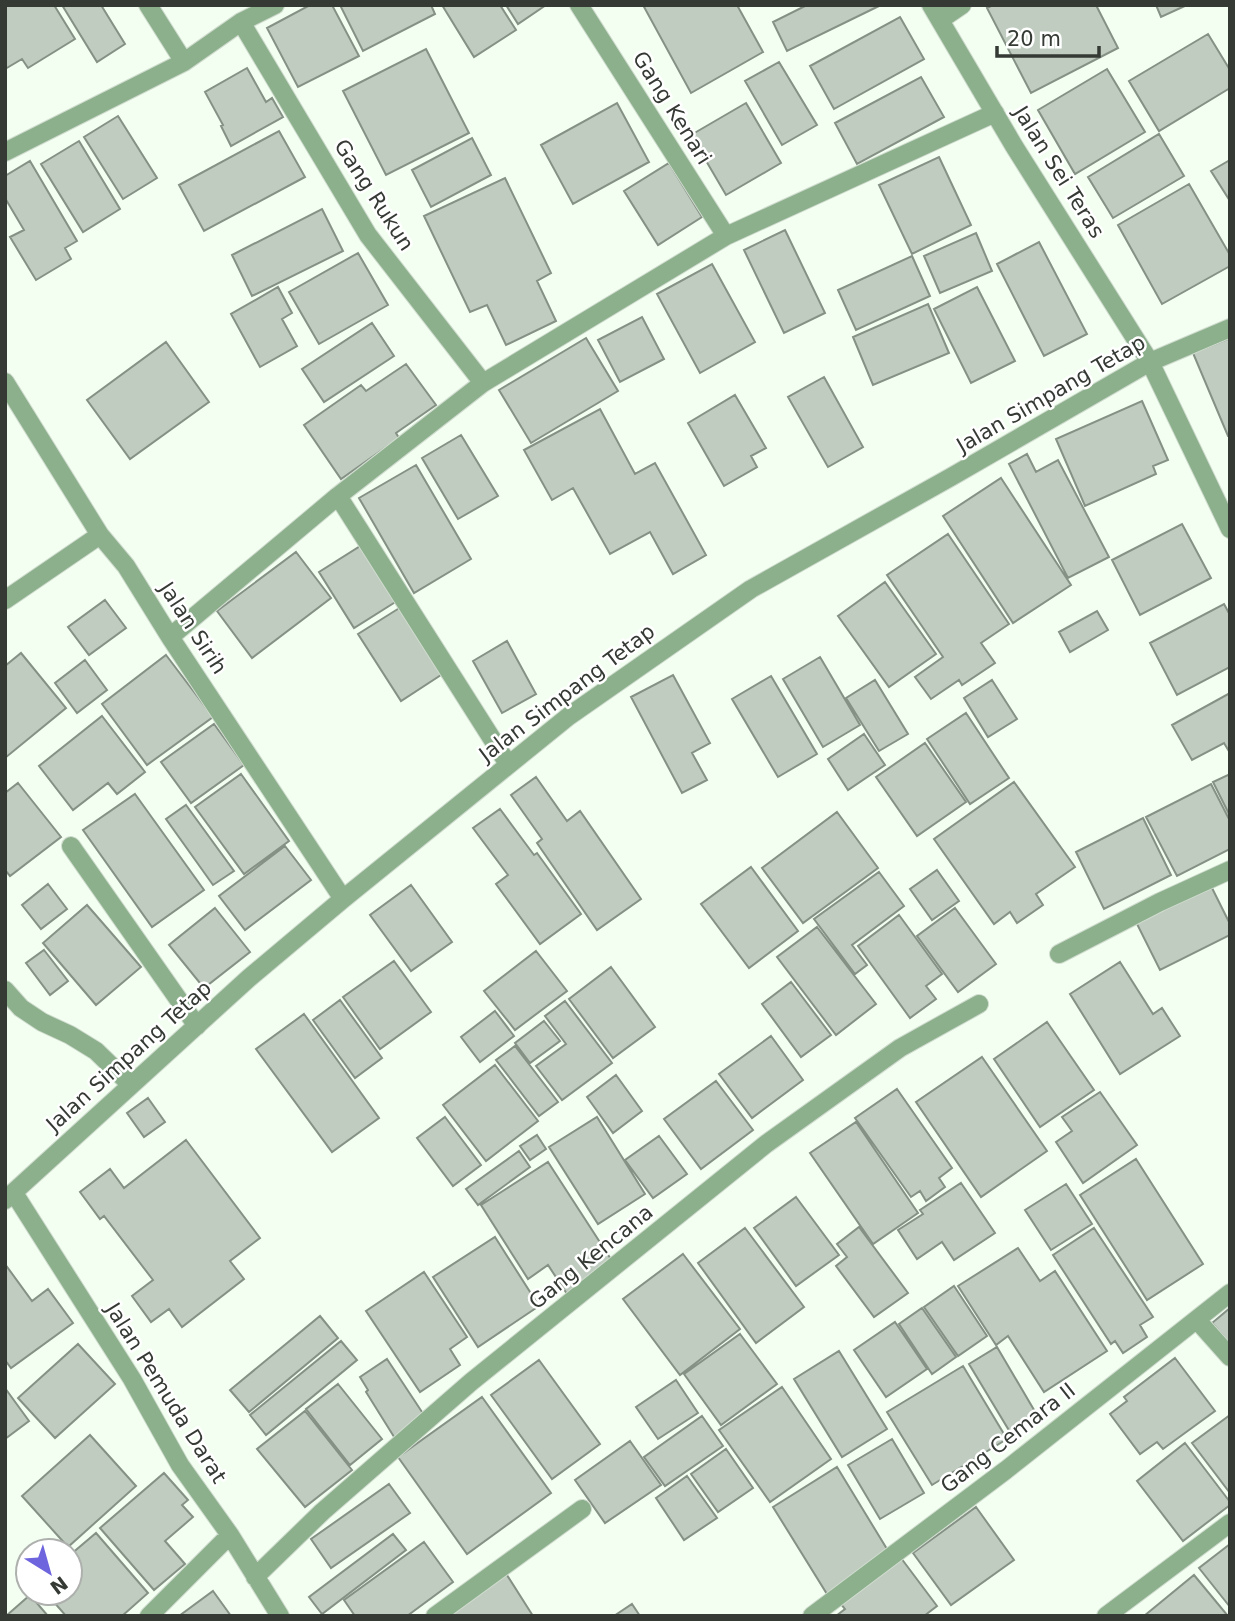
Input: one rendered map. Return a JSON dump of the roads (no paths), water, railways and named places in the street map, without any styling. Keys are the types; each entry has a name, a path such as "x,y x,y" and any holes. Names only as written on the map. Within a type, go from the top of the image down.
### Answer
{"street":[{"path":"148,5 184,62"},
{"path":"5,152 184,62 241,22 275,5"},
{"name":"Gang Kenari","path":"579,5 726,236"},
{"path":"936,13 962,5"},
{"name":"Jalan Sei Teras","path":"936,13 1150,362 1230,529"},
{"name":"Gang Rukun","path":"241,22 368,235 483,383"},
{"path":"170,637 338,496 483,383 726,236 995,113"},
{"name":"Jalan Simpang Tetap","path":"10,1197 249,978 569,716 751,589 1150,362 1230,328"},
{"name":"Jalan Sirih","path":"5,382 100,535 127,566 170,637 343,899"},
{"path":"338,496 508,764"},
{"path":"5,600 100,535"},
{"path":"71,846 198,1026"},
{"path":"1059,954 1160,902 1230,870"},
{"path":"5,990 21,1008 96,1051 131,1084"},
{"name":"Gang Kencana","path":"255,1577 322,1512 471,1382 766,1144 900,1048 979,1004"},
{"name":"Jalan Pemuda Darat","path":"10,1197 132,1379 180,1465 230,1535 280,1616"},
{"name":"Gang Cemara II","path":"812,1616 1006,1469 1230,1293"},
{"path":"1197,1320 1230,1357"},
{"path":"435,1616 582,1509"},
{"path":"1106,1616 1230,1523"},
{"path":"149,1616 230,1535"}]}
